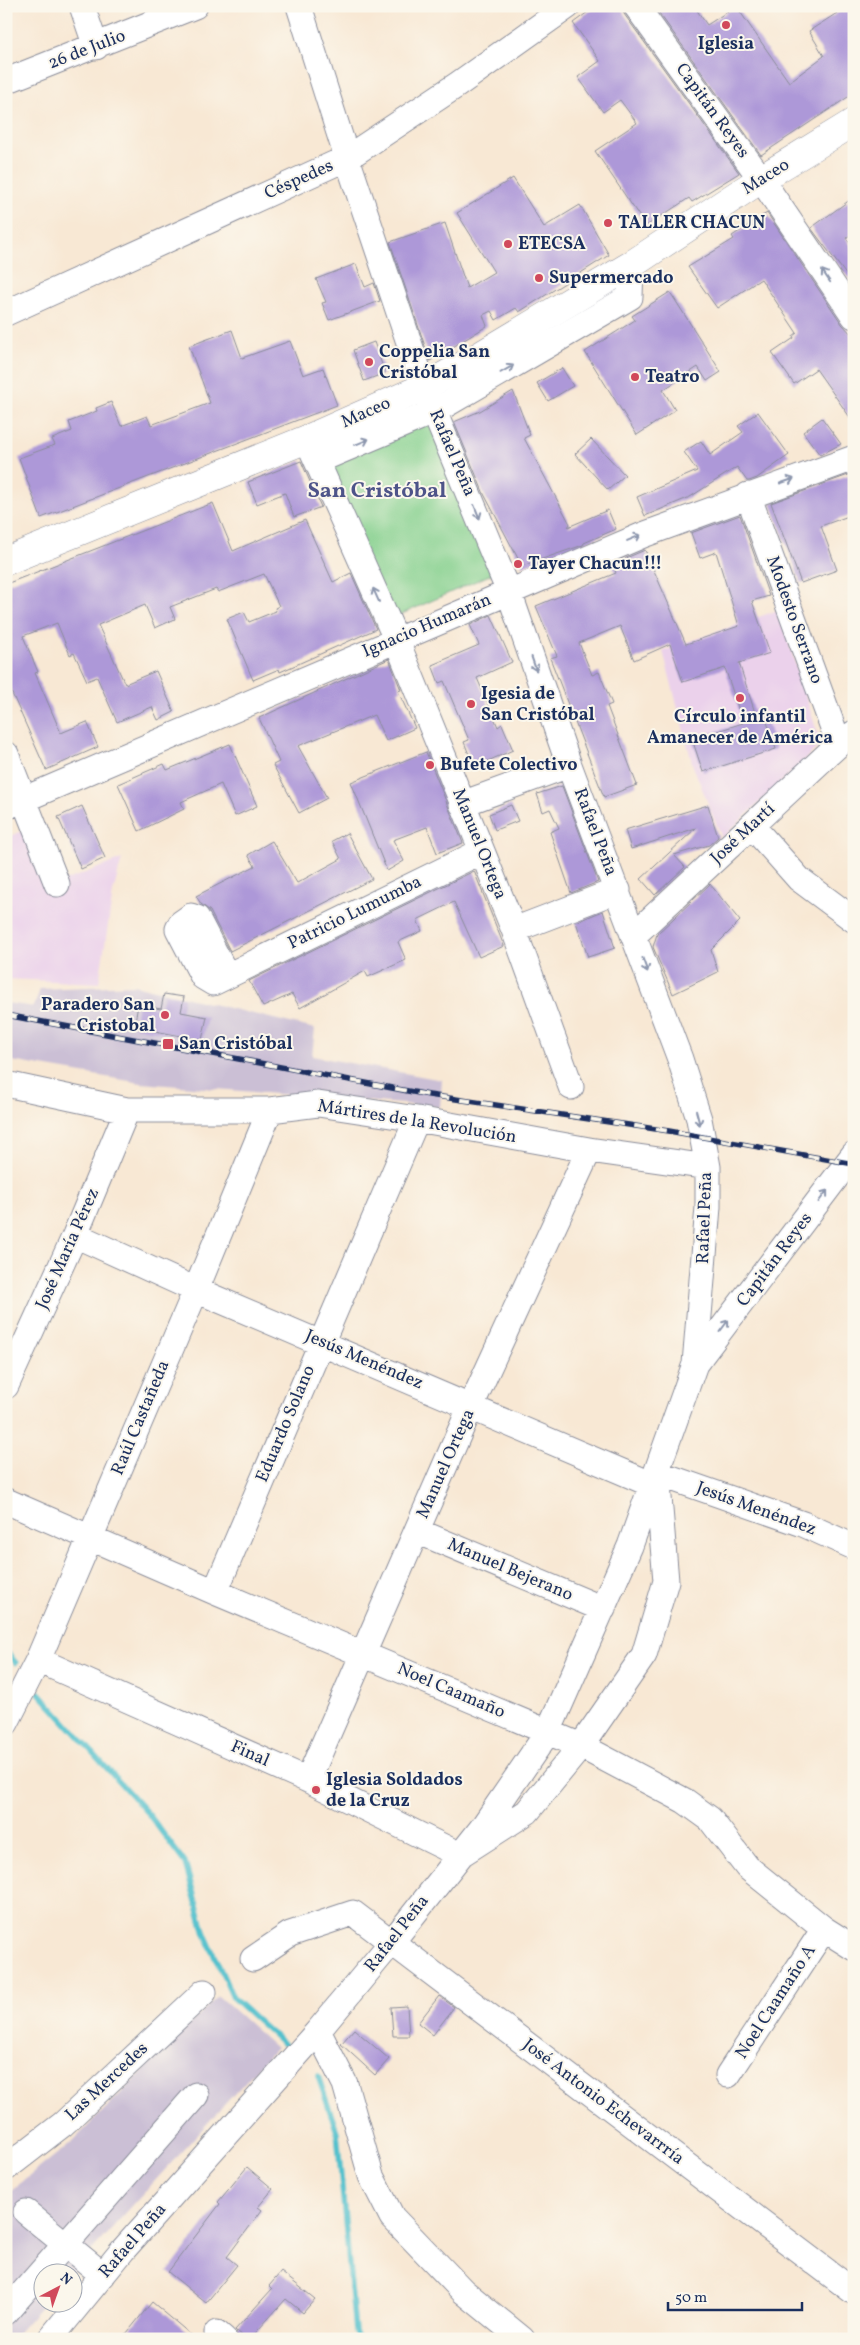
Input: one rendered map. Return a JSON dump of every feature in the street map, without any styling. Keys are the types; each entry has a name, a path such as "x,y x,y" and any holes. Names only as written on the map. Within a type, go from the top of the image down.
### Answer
{"main road":[{"name":"Maceo","path":"6,561 312,450 430,399 472,361 631,265 761,179 854,122"}],"street":[{"path":"82,6 96,47"},
{"name":"26 de Julio","path":"6,81 96,47 195,6"},
{"name":"Rafael Peña","path":"50,2339 103,2275 318,2031 391,1943 482,1828 548,1732 630,1546 695,1364 708,1207 708,1167 699,1120 680,1059 618,890 569,765 509,592 430,399 347,158 299,6"},
{"name":"Céspedes","path":"6,313 347,158 457,85 568,6"},
{"name":"Capitán Reyes","path":"636,6 761,179 854,316"},
{"name":"Manuel Ortega","path":"312,450 396,639 514,930 571,1087"},
{"name":"Ignacio Humarán","path":"16,803 643,535 748,495 854,458"},
{"name":"Modesto Serrano","path":"748,495 846,739"},
{"name":"José Martí","path":"634,935 846,739"},
{"path":"6,754 16,803 57,884"},
{"path":"462,804 569,765"},
{"path":"752,826 799,879 854,920"},
{"name":"Patricio Lumumba","path":"227,976 482,851"},
{"path":"514,930 618,890"},
{"name":"Mártires de la Revolución","path":"6,1084 126,1110 270,1110 318,1104 417,1119 589,1150 708,1167"},
{"name":"José María Pérez","path":"6,1386 75,1235 126,1110"},
{"name":"Raúl Castañeda","path":"6,1724 38,1660 196,1290 270,1110"},
{"name":"Eduardo Solano","path":"214,1592 417,1119"},
{"name":"Manuel Ortega","path":"308,1780 471,1406 589,1150"},
{"name":"Capitán Reyes","path":"695,1364 854,1154"},
{"name":"Jesús Menéndez","path":"75,1235 196,1290 471,1406 655,1479 803,1524 854,1547"},
{"name":"Rafael Peña","path":"460,1855 527,1812 581,1746 644,1655 666,1581 655,1479"},
{"name":"Noel Caamaño","path":"6,1501 214,1592 581,1746 684,1801 710,1819 747,1867 824,1929 854,1948"},
{"name":"Manuel Bejerano","path":"417,1531 602,1609"},
{"name":"Final","path":"38,1660 308,1780 460,1855"},
{"name":"José Antonio Echevarrría","path":"253,1959 290,1934 353,1913 854,2292"},
{"name":"Noel Caamaño A","path":"728,2075 824,1929"},
{"name":"Las Mercedes","path":"6,2168 63,2124 204,1992"},
{"path":"318,2031 345,2084 371,2176 392,2216 463,2291 522,2339"},
{"path":"6,2312 196,2095"},
{"path":"26,2212 103,2275"}],"shaded area":[{"name":"Círculo infantil Amanecer de América","path":"778,610 821,744 722,838 693,766 663,651"},
{"path":"40,823 64,881 122,859 113,892 99,983 6,979 6,838"},
{"path":"134,985 315,1029 312,1056 442,1080 440,1107 141,1083 6,1060 6,1003 34,1007 40,989"},
{"path":"218,1996 276,2048 81,2262 32,2262 32,2312 36,2312 12,2339 6,2339 6,2195 73,2141"}],"green space":[{"path":"433,419 496,572 391,619 327,468"}],"building":[{"path":"596,6 622,6 624,14 739,173 692,202 689,198 646,226 595,151 637,123 620,100 603,112 578,77 600,61 573,23"},
{"path":"654,6 694,6 707,25 736,6 789,82 824,56 809,31 848,6 854,6 854,93 761,155"},
{"path":"513,178 544,227 580,205 609,255 519,312 516,308 496,320 491,311 483,315 487,326 430,361 390,242 445,223 467,288 494,272 457,213"},
{"path":"854,197 854,232 846,238 854,249 854,285 811,228"},
{"path":"767,213 842,324 854,337 854,423 816,369 794,384 772,353 794,338 793,336 797,333 761,279 717,308 688,267 734,239 732,236"},
{"path":"356,264 365,287 374,283 380,301 329,320 322,303 326,302 316,279"},
{"path":"670,292 721,372 707,381 698,367 663,390 675,410 637,435 585,352 635,320 632,316"},
{"path":"232,330 242,358 290,341 303,375 323,368 337,405 41,518 19,458 55,445 52,439 72,431 69,422 97,411 96,408 111,402 121,426 147,416 151,425 210,403 189,346"},
{"path":"374,342 385,373 364,381 353,350"},
{"path":"562,368 573,386 548,401 537,383"},
{"path":"513,391 530,435 524,438 570,524 568,527 608,510 616,529 583,545 522,566 484,494 454,422 480,411"},
{"path":"758,412 789,455 757,478 749,481 747,481 737,467 690,497 645,516 637,497 697,471 684,452 701,441 710,455 743,432 738,426"},
{"path":"822,418 841,444 820,455 803,432"},
{"path":"591,439 625,475 608,490 575,454"},
{"path":"301,461 321,507 294,517 285,493 257,504 248,482"},
{"path":"854,473 854,514 821,526 837,570 801,583 771,503"},
{"path":"213,503 233,551 305,520 333,582 351,573 376,629 280,672 279,669 253,680 227,619 244,612 249,622 276,611 275,608 279,606 264,574 218,592 216,589 170,607 175,619 155,628 145,605 98,625 125,684 156,671 174,712 158,720 152,707 117,722 97,677 87,681 74,653 70,655 57,623 23,636 38,672 35,673 61,733 87,722 98,747 46,770 6,680 6,584"},
{"path":"740,515 769,596 752,601 770,653 739,663 757,719 765,716 776,749 703,772 692,739 743,723 725,668 683,682 670,644 634,660 620,626 579,643 592,675 599,672 612,704 607,706 637,785 604,797 550,658 557,656 536,606 616,573 612,564 645,550 686,644 739,626 716,552 700,558 691,533"},
{"name":"Igesia de San Cristóbal","path":"491,615 512,662 477,678 498,727 502,724 513,750 474,767 464,742 469,740 444,681 439,683 432,665 479,645 470,625"},
{"path":"389,659 401,690 398,691 415,728 386,741 374,715 298,746 327,798 299,813 273,765 279,762 259,718"},
{"path":"230,744 257,806 235,816 221,784 181,802 184,809 139,831 118,784 164,764 167,770"},
{"path":"426,752 463,843 437,853 427,827 393,840 404,861 387,871 351,782"},
{"path":"562,786 598,882 571,893 550,832 559,828 550,809 543,812 537,794"},
{"path":"511,805 518,821 495,830 489,814"},
{"path":"708,805 718,837 709,845 674,855 685,867 655,895 641,879 696,828 631,849 625,830"},
{"path":"82,806 105,858 81,869 58,817"},
{"path":"347,833 372,879 230,951 210,911 201,904 196,896 255,866 248,855 272,841 297,883 341,859 332,841"},
{"path":"474,871 504,946 479,957 454,902 417,920 422,931 398,942 406,960 368,977 365,971 300,1008 292,994 263,1007 249,981"},
{"path":"710,884 740,921 711,950 718,972 673,994 653,947 657,934"},
{"path":"603,911 615,948 588,957 576,922"},
{"name":"Paradero San Cristobal","path":"164,994 184,997 181,1012 207,1017 202,1040 134,1027 138,1005 161,1009"},
{"path":"439,1996 454,2007 433,2035 418,2023"},
{"path":"407,2006 409,2036 393,2036 391,2007"},
{"path":"354,2029 389,2059 375,2075 341,2044"},
{"path":"247,2167 273,2189 258,2207 262,2210 227,2257 237,2265 206,2303 168,2272 220,2204 218,2202"},
{"path":"281,2272 315,2299 303,2313 286,2299 250,2339 245,2339 235,2330 272,2289 269,2286"},
{"path":"152,2302 196,2339 122,2339"}],"waterway":[{"path":"6,1651 16,1663"},
{"path":"39,1693 150,1816 185,1863 205,1934 233,1998 288,2048"},
{"path":"318,2076 337,2132 355,2331 358,2339"}],"railway":[{"path":"6,1015 429,1095 669,1131 854,1164"}],"place":[{"name":"Iglesia","path":"726,25"},
{"name":"TALLER CHACUN","path":"608,223"},
{"name":"ETECSA","path":"508,244"},
{"name":"Supermercado","path":"539,278"},
{"name":"Coppelia San Cristóbal","path":"369,362"},
{"name":"Teatro","path":"635,377"},
{"name":"Tayer Chacun!!!","path":"518,564"},
{"name":"Círculo infantil Amanecer de América","path":"740,698"},
{"name":"Igesia de San Cristóbal","path":"471,704"},
{"name":"Bufete Colectivo","path":"430,765"},
{"name":"Paradero San Cristobal","path":"165,1015"},
{"name":"San Cristóbal","path":"168,1044"},
{"name":"Iglesia Soldados de la Cruz","path":"316,1790"}],"district":[{"name":"San Cristóbal","path":"377,491"}]}
